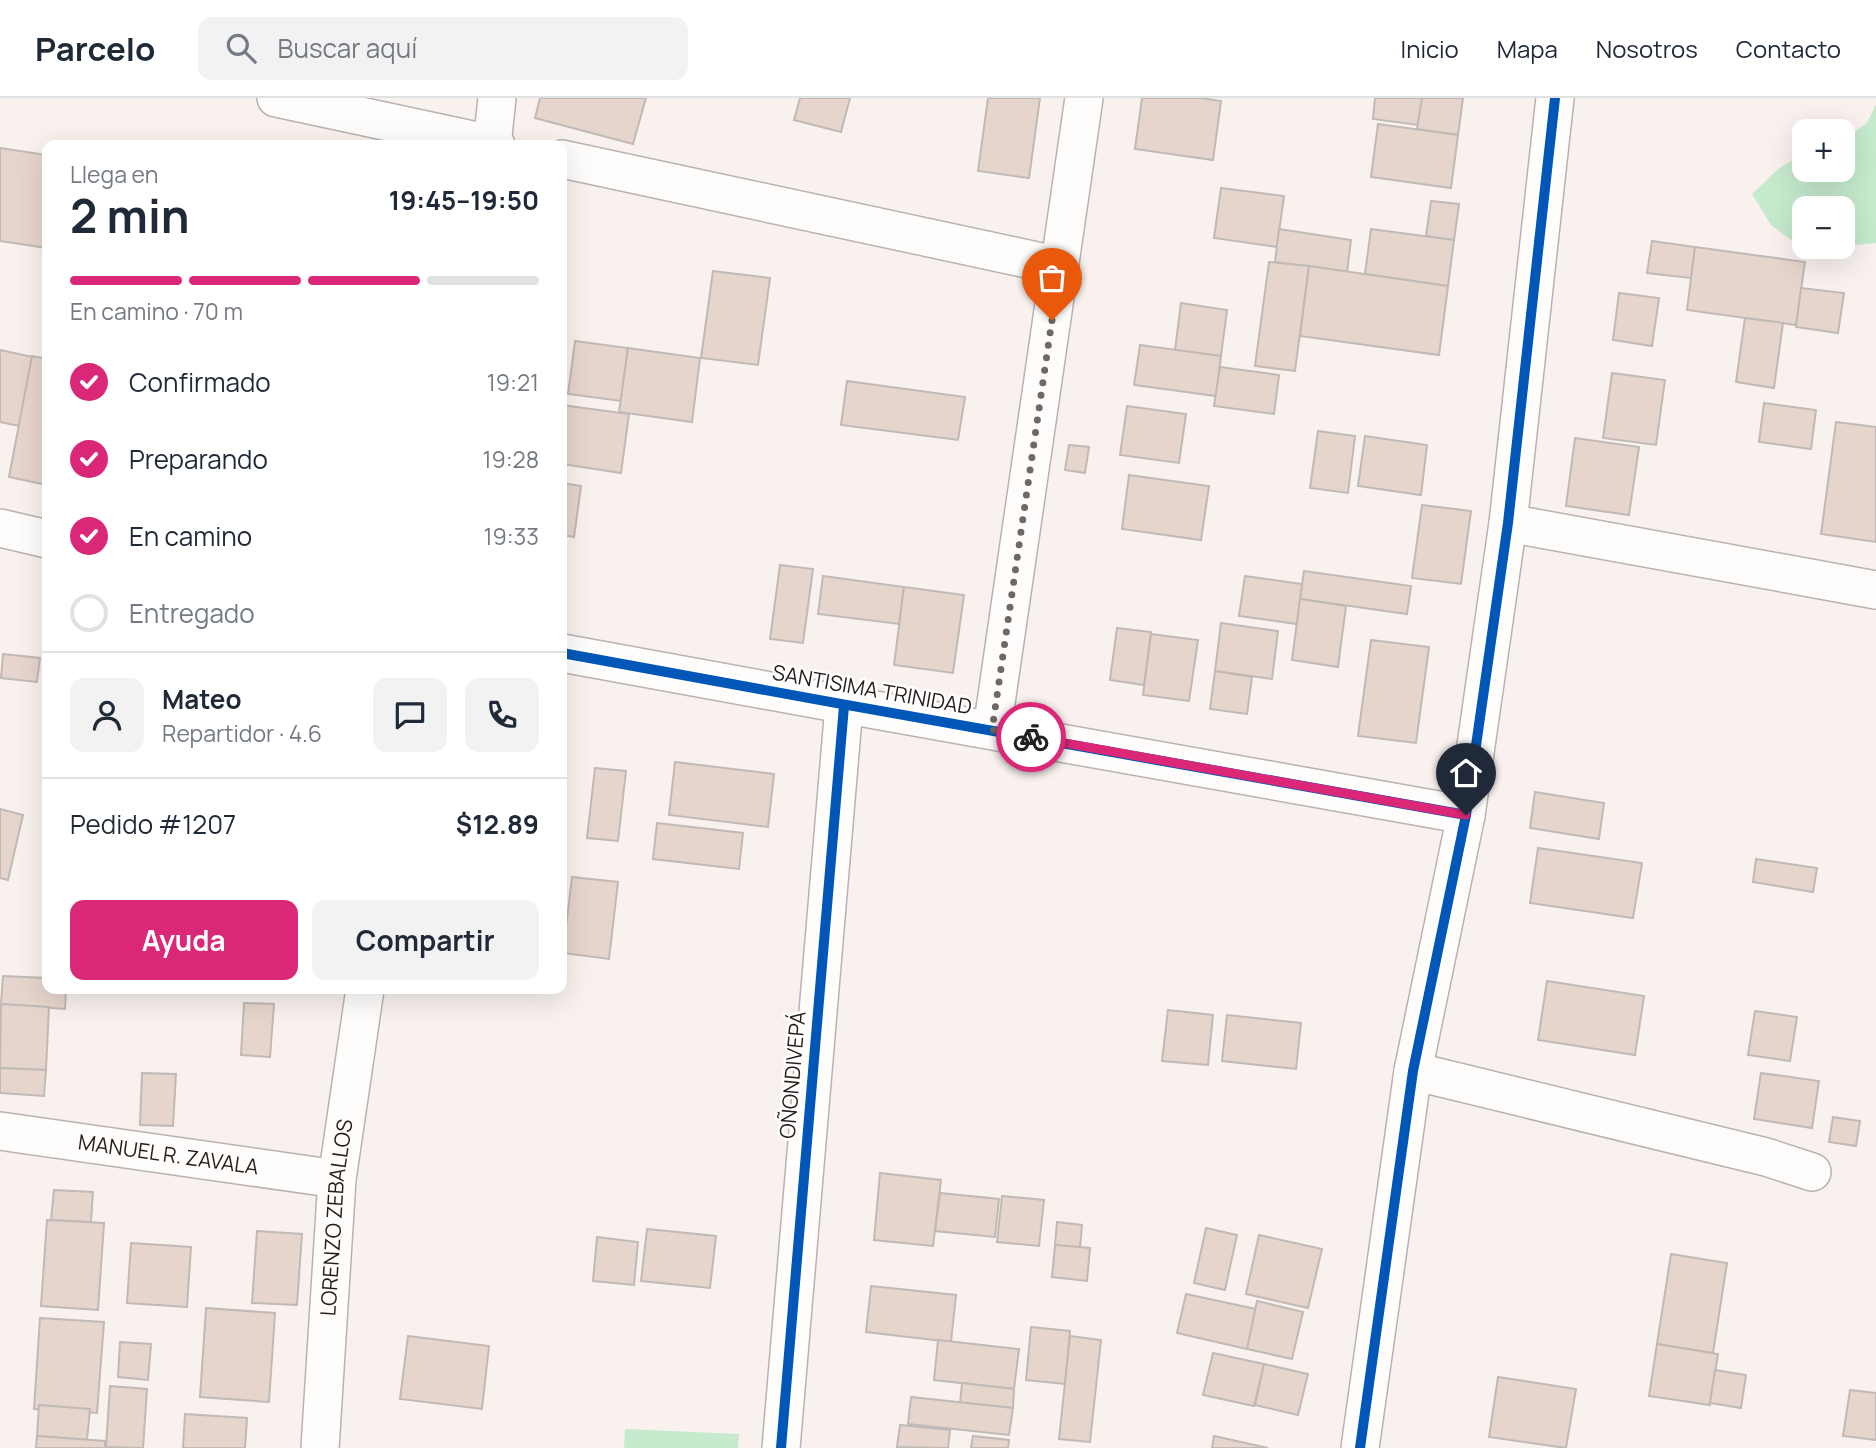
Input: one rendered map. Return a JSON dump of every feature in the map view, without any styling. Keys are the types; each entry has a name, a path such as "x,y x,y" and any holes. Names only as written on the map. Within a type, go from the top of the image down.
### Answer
{"street":[{"path":"276,98 470,140"},
{"path":"493,140 497,98"},
{"path":"992,730 1084,98"},
{"path":"1360,1448 1412,1071 1466,815 1508,523 1555,98"},
{"path":"567,160 1060,266"},
{"path":"1508,523 1876,590"},
{"path":"0,528 42,538"},
{"name":"SANTISIMA TRINIDAD","path":"567,654 844,706 1466,815"},
{"name":"OÑONDIVEPÁ","path":"781,1448 844,706"},
{"name":"LORENZO ZEBALLOS","path":"320,1448 337,1179 364,994"},
{"path":"1412,1071 1766,1157 1812,1172"},
{"name":"MANUEL R. ZAVALA","path":"0,1131 337,1179"}],"green space":[{"path":"1876,104 1876,243 1855,245 1855,196 1792,196 1792,240 1771,225 1752,194 1777,170 1792,161 1792,182 1855,182 1855,131 1867,123"},
{"path":"625,1429 739,1434 738,1448 624,1448"}],"building":[{"path":"540,98 646,98 633,144 535,118"},
{"path":"800,98 850,98 841,132 794,120"},
{"path":"988,98 1040,98 1029,178 978,171"},
{"path":"1142,98 1201,98 1221,101 1213,160 1135,149"},
{"path":"1375,98 1422,98 1418,125 1373,119"},
{"path":"1422,98 1463,98 1458,135 1417,129"},
{"path":"1378,124 1458,135 1451,188 1371,177"},
{"path":"0,148 42,154 42,247 0,241"},
{"path":"1221,188 1284,196 1277,247 1214,238"},
{"path":"1431,201 1459,204 1454,240 1426,236"},
{"path":"1279,229 1351,240 1347,272 1275,262"},
{"path":"1371,229 1454,240 1448,286 1365,274"},
{"path":"1652,241 1695,247 1691,278 1647,273"},
{"path":"1695,247 1805,262 1796,325 1687,310"},
{"path":"1269,262 1309,266 1295,371 1255,366"},
{"path":"1309,266 1448,286 1439,355 1300,336"},
{"path":"713,271 770,278 758,365 701,358"},
{"path":"1801,288 1844,293 1838,333 1796,327"},
{"path":"1619,293 1659,298 1652,346 1613,340"},
{"path":"1181,303 1227,310 1221,356 1175,350"},
{"path":"1745,318 1783,323 1774,388 1736,382"},
{"path":"575,341 628,348 621,401 568,394"},
{"path":"1140,345 1221,356 1216,396 1134,385"},
{"path":"628,348 700,358 692,422 619,412"},
{"path":"0,350 42,359 42,387 34,429 0,422"},
{"path":"32,356 42,358 42,484 9,477"},
{"path":"1220,367 1279,375 1274,414 1214,406"},
{"path":"1612,373 1665,380 1656,445 1603,438"},
{"path":"847,381 965,397 958,440 841,425"},
{"path":"1764,403 1816,410 1811,449 1759,442"},
{"path":"567,406 629,414 621,473 567,465"},
{"path":"1127,406 1186,414 1179,463 1120,455"},
{"path":"1836,422 1876,427 1876,542 1821,534"},
{"path":"1318,431 1355,436 1348,493 1310,488"},
{"path":"1365,436 1427,445 1421,495 1358,486"},
{"path":"1575,438 1639,447 1629,515 1566,506"},
{"path":"1069,445 1089,447 1085,473 1065,470"},
{"path":"1129,475 1209,486 1201,540 1122,529"},
{"path":"567,484 581,486 574,537 567,536"},
{"path":"1422,505 1471,511 1461,584 1412,578"},
{"path":"780,565 813,569 803,643 770,639"},
{"path":"1304,571 1411,586 1407,614 1300,599"},
{"path":"823,576 904,587 899,624 818,614"},
{"path":"1245,576 1302,584 1297,624 1239,616"},
{"path":"904,587 964,595 953,673 894,665"},
{"path":"1300,599 1346,606 1338,667 1292,660"},
{"path":"1221,623 1278,631 1272,679 1215,671"},
{"path":"1117,628 1151,632 1144,685 1110,680"},
{"path":"1151,634 1198,640 1189,701 1143,695"},
{"path":"1371,640 1429,647 1416,743 1358,736"},
{"path":"3,654 40,658 37,682 1,678"},
{"path":"1215,671 1252,677 1247,714 1210,709"},
{"path":"675,762 774,774 768,827 669,815"},
{"path":"595,768 626,771 618,841 587,838"},
{"path":"1535,792 1604,803 1599,839 1530,828"},
{"path":"0,809 23,815 8,880 0,878"},
{"path":"657,823 743,833 739,869 653,859"},
{"path":"1538,848 1642,863 1633,918 1530,903"},
{"path":"1756,859 1817,868 1813,892 1753,882"},
{"path":"572,877 618,882 609,959 567,954 567,919"},
{"path":"3,976 42,978 42,994 66,994 65,1009 1,1004"},
{"path":"1547,981 1644,996 1635,1055 1538,1040"},
{"path":"244,1003 274,1004 270,1057 241,1055"},
{"path":"1,1004 49,1007 46,1070 0,1068"},
{"path":"1168,1010 1213,1015 1208,1065 1162,1061"},
{"path":"1755,1011 1797,1017 1790,1061 1748,1055"},
{"path":"1227,1015 1301,1023 1296,1069 1222,1061"},
{"path":"0,1068 46,1070 44,1096 0,1093"},
{"path":"142,1073 176,1074 173,1126 140,1125"},
{"path":"1761,1073 1819,1081 1812,1128 1754,1119"},
{"path":"1833,1117 1860,1121 1856,1146 1829,1142"},
{"path":"880,1173 941,1180 933,1246 874,1240"},
{"path":"54,1190 93,1192 91,1222 51,1220"},
{"path":"940,1193 999,1199 995,1237 935,1231"},
{"path":"1002,1196 1044,1200 1039,1246 997,1242"},
{"path":"47,1220 104,1223 98,1310 41,1306"},
{"path":"1057,1222 1082,1225 1080,1248 1055,1245"},
{"path":"1206,1228 1237,1235 1225,1290 1194,1283"},
{"path":"647,1229 716,1236 710,1288 641,1281"},
{"path":"257,1231 302,1234 297,1305 252,1303"},
{"path":"1259,1235 1322,1249 1308,1308 1246,1294"},
{"path":"597,1237 638,1242 634,1285 593,1281"},
{"path":"131,1243 191,1247 187,1307 127,1303"},
{"path":"1055,1245 1090,1248 1087,1281 1052,1277"},
{"path":"1671,1254 1727,1263 1713,1353 1657,1344"},
{"path":"871,1286 956,1295 951,1342 866,1332"},
{"path":"1186,1294 1256,1309 1247,1349 1177,1333"},
{"path":"1257,1301 1303,1312 1292,1359 1247,1349"},
{"path":"206,1308 275,1313 269,1402 200,1397"},
{"path":"40,1318 104,1322 97,1413 34,1409"},
{"path":"1031,1327 1070,1331 1065,1384 1026,1380"},
{"path":"408,1336 489,1346 482,1409 400,1399"},
{"path":"1070,1336 1101,1340 1090,1442 1059,1439"},
{"path":"938,1340 1019,1349 1014,1389 934,1380"},
{"path":"120,1342 151,1344 148,1380 118,1377"},
{"path":"1657,1344 1718,1354 1710,1405 1649,1396"},
{"path":"1213,1353 1264,1364 1254,1406 1203,1395"},
{"path":"1264,1364 1308,1374 1298,1415 1255,1405"},
{"path":"1715,1370 1746,1375 1741,1408 1710,1403"},
{"path":"1498,1377 1576,1389 1566,1448 1489,1437"},
{"path":"962,1383 1014,1389 1013,1408 960,1403"},
{"path":"110,1386 147,1389 143,1448 106,1447"},
{"path":"1850,1390 1876,1393 1876,1440 1843,1436"},
{"path":"911,1397 1013,1408 1009,1435 908,1424"},
{"path":"39,1405 90,1409 87,1440 37,1436"},
{"path":"185,1414 247,1418 245,1448 183,1448"},
{"path":"900,1425 950,1430 948,1448 897,1447"},
{"path":"37,1436 105,1441 105,1448 36,1448"},
{"path":"973,1436 1009,1440 1008,1448 971,1448"},
{"path":"1214,1436 1268,1448 1212,1448"}],"cycle path":[{"path":"1360,1448 1413,1071 1466,815 1508,523 1555,98"},
{"path":"567,654 1466,815"},
{"path":"781,1448 844,706"}],"way so far":[{"path":"1031,737 992,730 1052,320"}],"route":[{"path":"1031,737 1466,815"}]}
